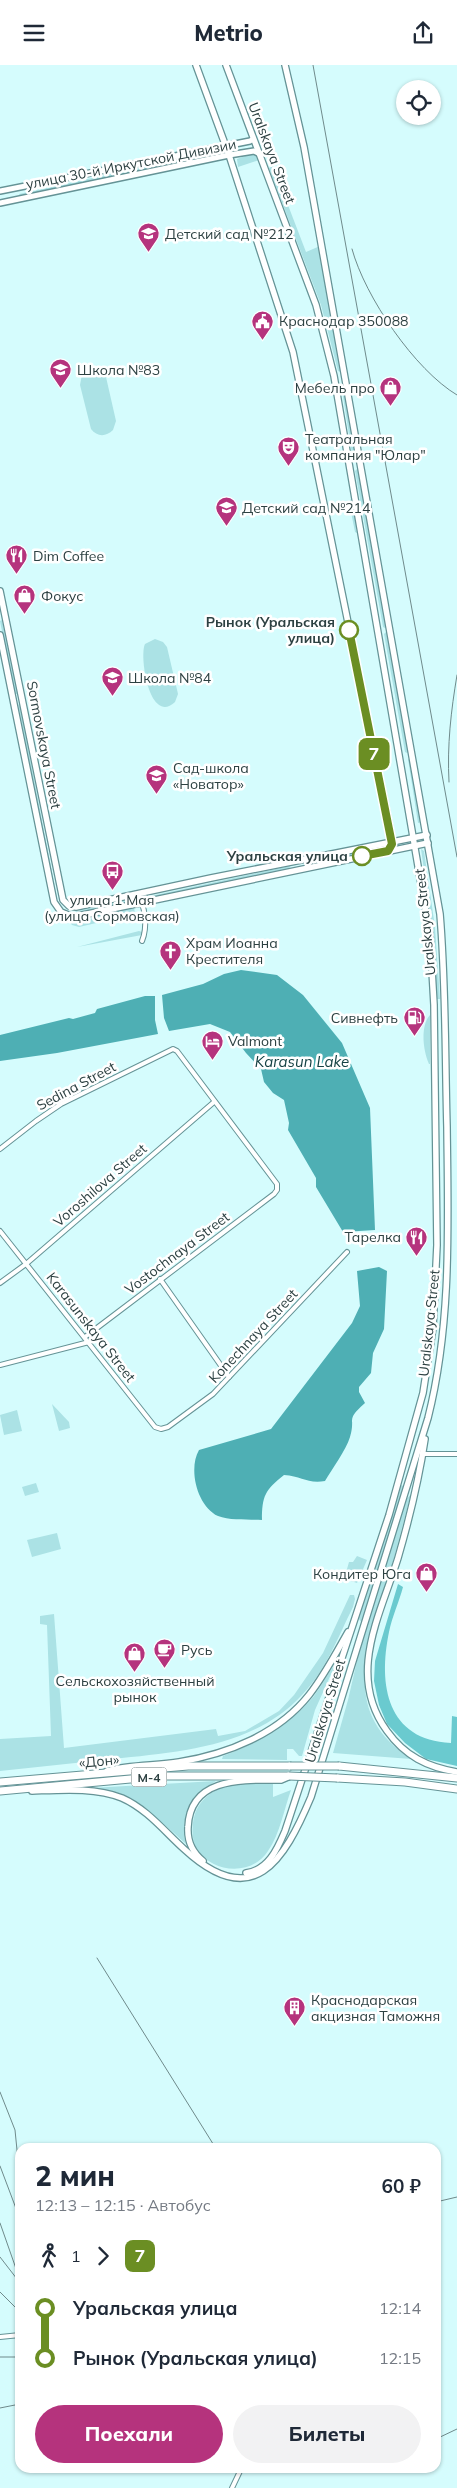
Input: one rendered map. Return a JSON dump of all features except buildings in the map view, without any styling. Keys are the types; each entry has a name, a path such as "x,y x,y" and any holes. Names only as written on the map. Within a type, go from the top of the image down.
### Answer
{"highway":[{"name":"«Дон»","path":"0,1782 188,1766 339,1766 457,1779"},
{"name":"«Дон»","path":"10,1789 164,1776 289,1777"},
{"name":"М-4","path":"289,1777 337,1777 405,1782 457,1789"},
{"name":"М-4","path":"0,1791 10,1789"}],"main road":[{"path":"196,65 229,155 293,352 392,847 388,851"},
{"name":"Uralskaya Street","path":"226,65 316,305 334,376 414,837 430,937 434,1000 437,1245 432,1333 419,1411 389,1515 300,1791 278,1846 273,1856 259,1869 250,1873 226,1873 214,1869 199,1857 188,1837 188,1819 195,1804 205,1792 229,1781 281,1780 289,1777"},
{"name":"Uralskaya Street","path":"10,1789 23,1791 81,1791 122,1798 150,1817 202,1865 220,1874 232,1877 257,1874 274,1863 293,1838 311,1797 428,1417 438,1361 447,1273 445,1000 440,914 304,147 285,65"},
{"path":"334,376 344,374"},
{"name":"Sormovskaya Street","path":"0,591 63,900 65,903 76,907 134,894"},
{"name":"Sormovskaya Street","path":"0,635 54,902 57,908 65,915 73,917 141,903"},
{"path":"14,701 22,699"},
{"path":"134,894 427,835"},
{"path":"141,903 428,843"},
{"path":"428,1417 423,1454 398,1555 368,1652 367,1683 379,1720 400,1746 414,1758 430,1766 457,1772"},
{"path":"354,1622 356,1630 363,1627"},
{"path":"99,1773 115,1768 203,1758 231,1750 259,1736 290,1714 310,1694 354,1622"}],"street":[{"name":"улица 30-й Иркутской Дивизии","path":"8,201 3,191 253,139"},
{"name":"улица 30-й Иркутской Дивизии","path":"0,203 229,155 254,151 258,153"},
{"path":"146,891 144,900 148,901"},
{"path":"134,894 141,903 146,931 142,941"},
{"path":"434,1000 445,1000"},
{"name":"Sedina Street","path":"0,1149 61,1104 168,1050 177,1051 214,1102"},
{"name":"Vostochnaya Street","path":"85,1337 277,1190 277,1184 214,1102"},
{"name":"Voroshilova Street","path":"0,1283 26,1264 214,1102"},
{"name":"Karasunskaya Street","path":"0,1231 155,1427 161,1429 168,1427"},
{"name":"Konechnaya Street","path":"168,1427 213,1395 347,1252"},
{"path":"160,1279 229,1377"},
{"path":"0,1365 89,1342"},
{"path":"423,1454 457,1454"},
{"path":"0,2337 15,2336"},
{"path":"232,2488 240,2473"}],"shaded area":[{"path":"211,152 213,156 20,196 19,194"},
{"path":"253,153 257,155 259,160 238,167 237,159"},
{"path":"273,166 306,252 320,246 341,372 338,371 321,305 269,168"},
{"path":"93,369 101,372 106,377 116,421 113,430 105,435 96,434 91,429 80,385 82,374"},
{"path":"341,384 344,384 356,454 352,454"},
{"path":"359,470 387,626 385,628 383,627 355,471"},
{"path":"351,499 353,500 357,533 355,532 349,502"},
{"path":"2,620 17,694 14,694 0,621"},
{"path":"388,633 409,751 407,753 405,752 384,634"},
{"path":"155,639 163,642 167,647 178,694 175,702 166,707 158,705 152,697 145,674 145,644"},
{"path":"18,704 20,706 57,898 55,897"},
{"path":"408,759 410,760 421,822 418,823"},
{"path":"379,847 379,850 308,865 309,862"},
{"path":"421,849 424,851 435,927 440,999 437,999 431,919"},
{"path":"290,866 289,869 149,898 146,897"},
{"path":"132,899 132,902 73,912"},
{"path":"134,907 135,914 79,927 72,925 69,921"},
{"path":"139,931 142,932 142,935 77,947"},
{"path":"430,1015 429,1064 423,1039 425,1025"},
{"path":"52,1404 69,1422 70,1428 59,1431"},
{"path":"17,1410 22,1431 4,1435 0,1415"},
{"path":"36,1483 39,1492 25,1496 22,1487"},
{"path":"400,1485 404,1486 362,1623 358,1618"},
{"path":"411,1494 371,1640 366,1662 365,1684 368,1704 375,1723 390,1742 411,1759 333,1753 362,1639 404,1502"},
{"path":"57,1533 61,1549 32,1557 27,1540"},
{"path":"357,1556 367,1560 357,1583 345,1576 349,1562 353,1562"},
{"path":"398,1584 403,1587 390,1626 385,1671 387,1690 392,1706 400,1721 413,1732 430,1740 451,1743 452,1716 457,1717 457,1766 426,1759 405,1743 387,1724 379,1705 374,1681 375,1661"},
{"path":"350,1595 354,1595 355,1599 353,1607 318,1675 302,1695 283,1712 261,1726 214,1744 189,1749 0,1771 0,1739 51,1736 47,1625 40,1624 40,1616 54,1614 64,1748 216,1729 218,1736 245,1731 279,1711 294,1695 323,1653"},
{"path":"336,1663 315,1710 302,1756 299,1756 293,1749 287,1749 287,1760 222,1759 223,1756 273,1732 295,1715 314,1696"},
{"path":"216,1781 195,1800 186,1816 184,1834 186,1844 153,1815 132,1801 106,1791 90,1788"},
{"path":"238,1783 273,1784 273,1797 291,1790 279,1829 268,1851 252,1865 232,1869 222,1867 204,1857 194,1843 193,1826 198,1807 208,1795 222,1787"}],"water":[{"name":"Karasun Lake","path":"241,970 277,975 303,995 342,1043 370,1108 375,1230 343,1232 316,1187 316,1178 288,1130 289,1123 284,1100 273,1093 264,1082 261,1069 230,1032 210,1024 169,1031 164,1018 162,995 203,984 224,974"},
{"path":"145,996 155,996 155,1020 158,1034 57,1053 0,1061 0,1035 69,1018 73,1019 95,1013 97,1009"},
{"path":"379,1267 387,1271 384,1329 373,1353 371,1373 359,1387 359,1392 365,1403 353,1416 352,1431 348,1442 325,1481 309,1481 284,1475 266,1494 262,1520 223,1518 218,1516 205,1504 197,1486 194,1467 199,1450 271,1429 352,1323 360,1306 357,1271"}],"railway":[{"path":"313,65 457,857"},
{"path":"352,249 368,289 394,331 425,368 441,384 457,395"},
{"path":"449,782 450,728 457,675"},
{"path":"97,1958 213,2143"},
{"path":"0,2092 15,2130 16,2143"},
{"path":"0,2166 15,2206"},
{"path":"441,2201 457,2197"},
{"path":"0,2223 15,2266"},
{"path":"0,2257 15,2276"},
{"path":"0,2292 15,2307"},
{"path":"0,2357 15,2357"},
{"path":"0,2408 15,2405"},
{"path":"441,2437 457,2429"}],"bus line":[{"name":"7","path":"349,630 392,844 388,851 362,856"}],"place":[{"name":"Детский сад №212","path":"149,253"},
{"name":"Краснодар 350088","path":"263,340"},
{"name":"Школа №83","path":"61,389"},
{"name":"Мебель про","path":"391,407"},
{"name":"Театральная компания \"Юлар\"","path":"289,466"},
{"name":"Детский сад №214","path":"226,527"},
{"name":"Dim Coffee","path":"17,575"},
{"name":"Фокус","path":"25,615"},
{"name":"Рынок (Уральская улица)","path":"349,630"},
{"name":"Школа №84","path":"112,697"},
{"name":"Сад-школа «Новатор»","path":"157,795"},
{"name":"Уральская улица","path":"362,856"},
{"name":"улица 1 Мая (улица Сормовская)","path":"112,891"},
{"name":"Храм Иоанна Крестителя","path":"170,970"},
{"name":"Сивнефть","path":"414,1037"},
{"name":"Valmont","path":"212,1060"},
{"name":"Тарелка","path":"417,1256"},
{"name":"Кондитер Юга","path":"427,1593"},
{"name":"Русь","path":"165,1669"},
{"name":"Сельскохозяйственный рынок","path":"135,1672"},
{"name":"Краснодарская акцизная Таможня","path":"295,2027"}]}
